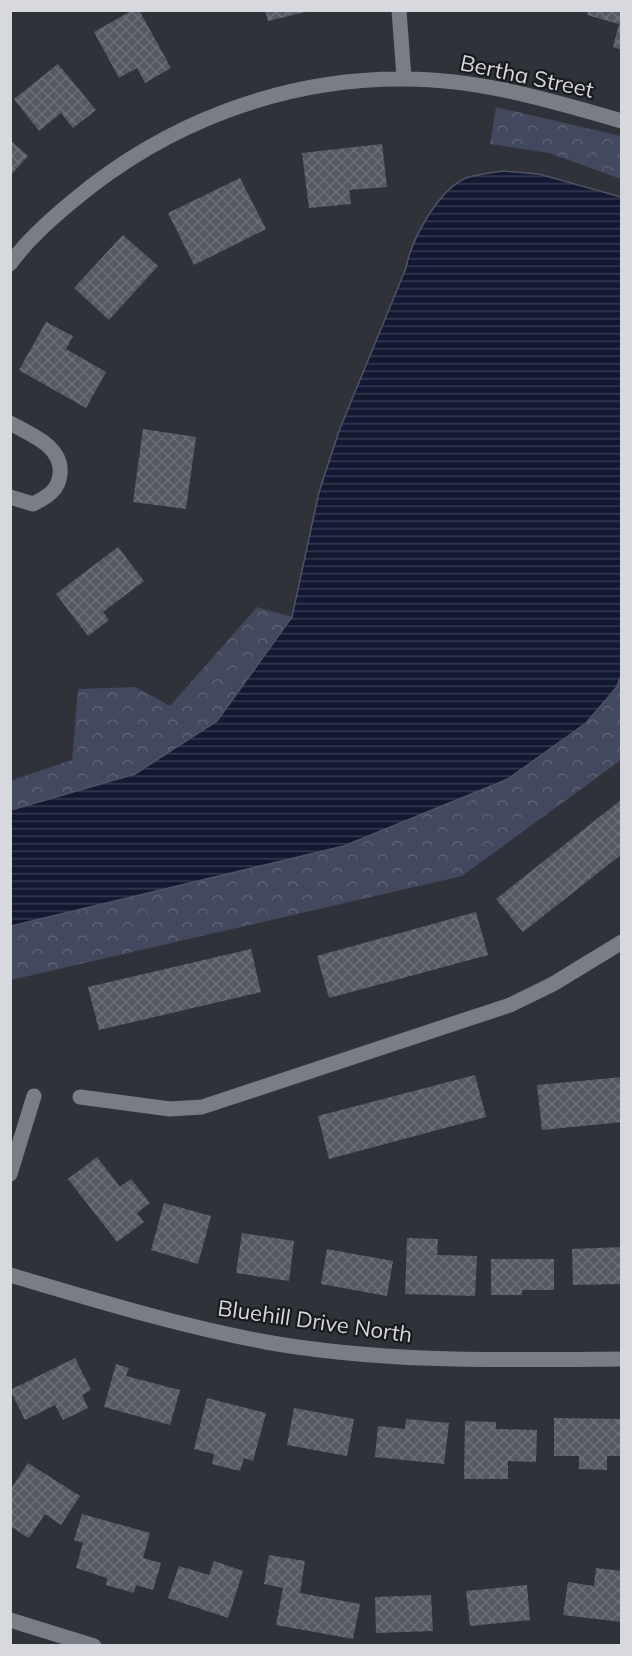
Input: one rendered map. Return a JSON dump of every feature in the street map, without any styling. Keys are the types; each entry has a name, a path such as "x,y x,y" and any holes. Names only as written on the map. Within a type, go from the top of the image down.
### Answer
{"street":[{"path":"399,10 404,78"},
{"name":"Bertha Street","path":"10,264 55,216 110,170 169,135 248,102 318,84 404,78 478,84 539,97 621,121"},
{"path":"10,423 50,446 61,462 60,482 49,496 33,504 10,496"},
{"path":"80,1097 170,1109 202,1107 510,1005 553,984 621,942"},
{"path":"10,1174 34,1096"},
{"name":"Bluehill Drive North","path":"10,1275 170,1322 268,1342 354,1354 448,1360 621,1359"},
{"path":"10,1620 94,1646"}],"green space":[{"path":"496,107 621,136 621,179 549,153 490,144"},
{"path":"257,607 292,617 217,721 135,774 11,810 10,781 72,760 78,689 136,687 170,706"},
{"path":"621,673 621,760 462,876 11,980 10,926 344,846 616,688"}],"shaded area":[{"path":"503,171 539,174 621,197 622,673 616,688 586,723 508,779 344,846 11,926 11,810 135,774 217,721 292,617 319,492 339,431 420,230 436,204 456,184 466,178"}],"building":[{"path":"133,10 139,10 171,68 145,83 137,68 119,78 94,32"},
{"path":"265,10 309,10 309,11 268,21"},
{"path":"588,10 622,10 622,50 613,47 619,24 587,15"},
{"path":"58,64 96,110 73,128 61,113 39,131 14,99"},
{"path":"10,140 28,156 10,176"},
{"path":"382,144 387,187 349,190 351,204 309,208 302,153"},
{"path":"240,178 266,229 194,265 168,213"},
{"path":"123,235 158,266 109,320 74,288"},
{"path":"46,322 73,336 66,349 106,372 86,408 19,370"},
{"path":"143,429 196,437 186,509 133,502"},
{"path":"118,547 144,581 103,612 109,620 88,636 56,594"},
{"path":"622,799 622,854 523,932 496,899"},
{"path":"476,912 488,955 329,998 317,956"},
{"path":"251,949 261,992 99,1030 88,987"},
{"path":"475,1075 486,1117 329,1159 318,1116"},
{"path":"622,1077 622,1122 542,1130 537,1085"},
{"path":"97,1157 120,1187 131,1179 150,1203 137,1213 144,1222 117,1242 68,1179"},
{"path":"164,1203 211,1216 198,1264 151,1250"},
{"path":"242,1233 294,1241 289,1281 236,1273"},
{"path":"407,1238 438,1239 437,1255 477,1256 475,1296 405,1294"},
{"path":"622,1247 622,1284 573,1285 572,1249"},
{"path":"327,1249 393,1261 387,1296 321,1284"},
{"path":"491,1259 554,1259 554,1290 522,1290 522,1295 491,1295"},
{"path":"75,1358 91,1390 82,1395 88,1408 63,1420 55,1405 25,1420 10,1390"},
{"path":"116,1364 129,1368 126,1376 180,1390 170,1425 104,1407"},
{"path":"207,1398 266,1413 253,1461 244,1458 240,1471 212,1464 214,1454 194,1449"},
{"path":"294,1408 354,1419 347,1456 287,1445"},
{"path":"554,1418 622,1419 622,1456 607,1456 607,1470 579,1469 579,1456 554,1456"},
{"path":"406,1419 449,1423 444,1464 375,1457 378,1426 405,1429"},
{"path":"465,1421 496,1422 496,1429 537,1430 536,1462 508,1461 508,1479 464,1479"},
{"path":"28,1463 80,1496 61,1525 45,1514 29,1538 10,1526 10,1486 12,1487"},
{"path":"82,1514 150,1533 143,1558 161,1563 153,1590 136,1585 134,1593 106,1585 107,1578 76,1568 83,1543 74,1540"},
{"path":"269,1555 305,1561 300,1593 360,1604 353,1639 276,1625 283,1588 264,1584"},
{"path":"214,1561 243,1571 228,1618 168,1598 179,1566 209,1575"},
{"path":"596,1568 622,1571 622,1622 563,1615 568,1582 594,1586"},
{"path":"527,1585 530,1620 470,1626 466,1591"},
{"path":"431,1595 433,1631 376,1633 375,1597"}]}
